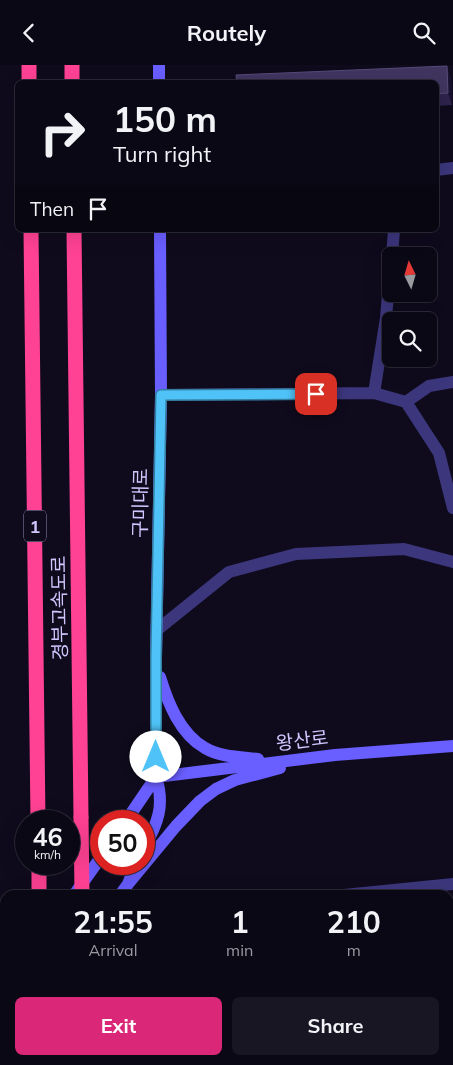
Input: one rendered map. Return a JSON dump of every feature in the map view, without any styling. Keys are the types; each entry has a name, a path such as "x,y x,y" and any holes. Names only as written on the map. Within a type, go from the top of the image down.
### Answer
{"highway":[{"path":"29,65 29,80"},
{"path":"72,65 72,80"},
{"name":"경부고속도로","path":"31,232 38,810"},
{"name":"경부고속도로","path":"74,232 82,890"},
{"path":"39,875 39,890"}],"main road":[{"path":"159,65 159,80"},
{"name":"구미대로","path":"155,826 159,815 160,796 156,777 156,658 161,395 160,232"},
{"path":"156,658 170,705 181,724 198,743 217,753 235,757 280,761"},
{"name":"왕산로","path":"156,777 336,755 453,746"},
{"path":"124,890 186,815 216,789 235,781 336,755"},
{"path":"134,810 156,777"},
{"path":"78,890 90,872"},
{"path":"128,884 132,875"}],"street":[{"path":"439,170 453,168"},
{"path":"392,247 394,232"},
{"path":"374,393 387,303"},
{"path":"406,402 429,386 453,381"},
{"path":"161,395 374,393 406,402 439,453 453,508"},
{"path":"157,630 229,572 296,554 404,549 453,562"},
{"path":"394,890 453,884"}],"building":[{"path":"447,66 448,93 439,94 439,80 237,80 236,75"}],"route":[{"path":"156,757 161,395 316,394"}]}
